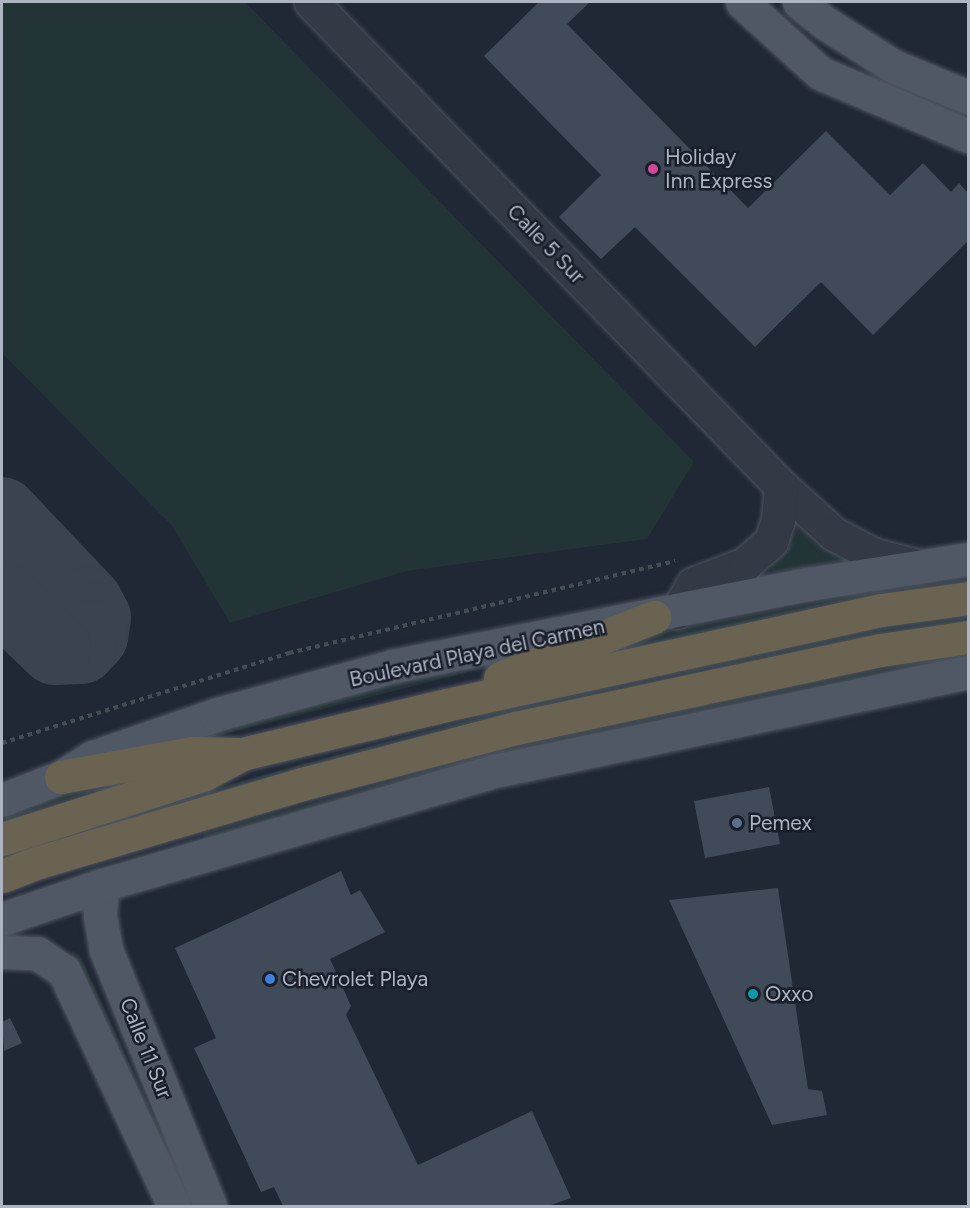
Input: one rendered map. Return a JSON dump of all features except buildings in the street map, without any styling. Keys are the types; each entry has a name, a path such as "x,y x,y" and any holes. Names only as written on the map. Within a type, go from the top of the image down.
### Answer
{"highway":[{"path":"50,781 192,753 242,754 446,705 882,610 969,598"},
{"path":"446,705 513,672 666,614"},
{"path":"2,876 39,862 302,784 516,728 881,650 969,637"},
{"path":"2,839 203,775 242,754"}],"main road":[{"path":"742,2 820,73 969,136"},
{"path":"798,2 825,23 893,66 969,97"},
{"name":"Boulevard Playa del Carmen","path":"2,800 50,781 93,757 218,714 393,666 918,566 969,559"},
{"path":"2,919 102,885 499,770 969,672"},
{"name":"Calle 11 Sur","path":"102,885 100,916 106,950 210,1206"},
{"name":"Calle 11 Sur","path":"2,952 37,953 64,971 174,1206"}],"street":[{"name":"Calle 5 Sur","path":"311,2 781,486 834,534 874,555 918,566"},
{"path":"666,614 693,585 745,564 771,541 778,520 781,486"},
{"path":"2,783 50,781"}],"path":[{"path":"2,743 289,653 679,561"}],"shaded area":[{"path":"2,2 245,2 694,462 647,539 407,571 230,623 172,526 2,353"},
{"path":"801,523 847,557 846,562 774,573 770,566"},
{"path":"968,573 968,581 828,604 595,657 629,641 675,629"},
{"path":"968,613 968,620 660,677 399,740 2,859 224,786 532,702 897,624"},
{"path":"542,652 163,750 179,742 378,685"},
{"path":"968,652 968,659 649,721 204,838 203,833 479,756 673,709"},
{"path":"96,790 2,822 2,815 66,793"},
{"path":"73,951 80,955 194,1206 186,1206 69,958"}],"taxiway":[{"path":"2,513 87,603 95,618 92,636 81,648 55,649 2,598"}],"place":[{"name":"Holiday Inn Express","path":"653,169"},
{"name":"Pemex","path":"737,823"},
{"name":"Chevrolet Playa","path":"270,979"},
{"name":"Oxxo","path":"753,994"}]}
